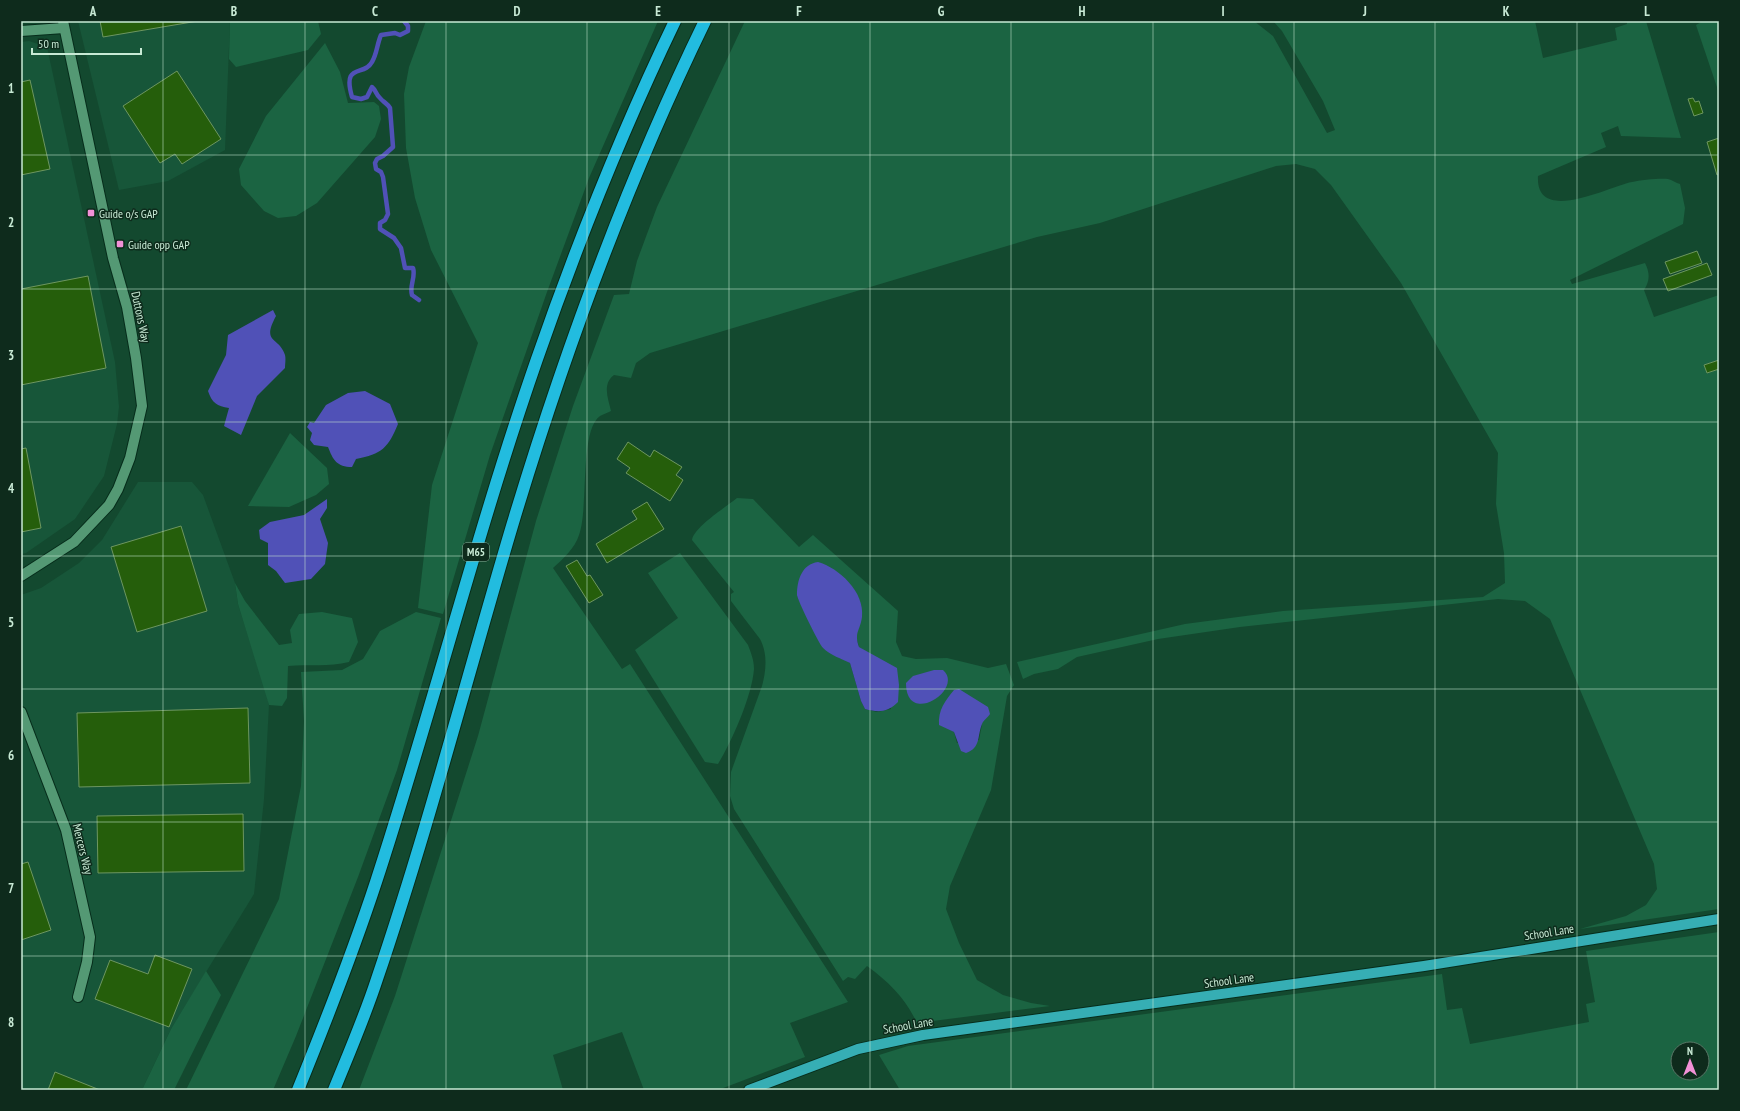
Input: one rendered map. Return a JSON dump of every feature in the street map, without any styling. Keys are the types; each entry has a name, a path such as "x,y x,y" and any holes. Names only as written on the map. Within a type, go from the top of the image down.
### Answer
{"highway":[{"name":"M65","path":"298,1090 341,983 376,882 486,516 537,361 614,155 675,21"},
{"name":"M65","path":"334,1090 377,981 411,872 513,524 562,370 601,260 643,155 705,21"}],"main road":[{"name":"School Lane","path":"749,1090 858,1049 923,1035 1424,966 1719,918"}],"street":[{"path":"21,32 63,24"},
{"name":"Duttons Way","path":"21,576 74,542 109,504 118,490 130,458 142,406 136,358 127,307 113,258 63,24"},
{"name":"Mercers Way","path":"21,712 66,830 90,937 87,962 78,997"}],"shaded area":[{"path":"78,21 230,21 225,150 168,181 119,190"},
{"path":"230,21 318,21 321,34 308,50 236,67 229,59"},
{"path":"426,21 658,21 589,178 547,292 490,455 443,614 418,608 432,485 478,343 431,250 415,198 406,148 404,94 409,67"},
{"path":"745,21 1254,21 1273,36 1327,133 1335,130 1323,101 1282,31 1273,21 1535,21 1543,58 1617,40 1615,28 1627,24 1627,21 1646,21 1681,138 1621,136 1618,126 1601,133 1606,147 1538,176 1540,191 1548,199 1561,201 1592,195 1632,182 1668,179 1680,184 1685,208 1683,224 1570,280 1572,284 1645,263 1649,277 1644,290 1654,317 1719,295 1719,360 1704,365 1707,373 1719,369 1719,909 1580,929 1626,916 1646,905 1657,889 1654,864 1550,619 1525,601 1498,599 1240,627 1158,639 1077,657 1058,669 1034,674 1023,679 1017,662 1185,624 1283,611 1483,597 1505,583 1504,553 1496,504 1498,453 1401,283 1331,185 1315,169 1296,164 1276,166 1100,223 1037,237 650,353 636,363 631,378 614,375 610,379 607,387 607,396 611,411 600,416 593,424 589,437 585,471 584,507 579,535 572,549 553,568 622,669 630,664 848,1002 790,1023 805,1057 718,1090 644,1090 622,1032 553,1055 563,1090 359,1090 395,996 478,736 536,521 573,406 614,295 629,294 637,261 657,207"},
{"path":"1703,21 1719,21 1719,93 1696,25"},
{"path":"29,41 47,47 115,362 119,407 117,424 104,476 75,519 26,553 21,554 21,42"},
{"path":"325,43 340,72 348,103 374,102 379,106 381,119 375,137 317,203 296,216 278,218 264,211 241,185 239,169 266,116"},
{"path":"273,310 276,316 270,331 271,336 285,355 285,368 257,396 241,435 224,426 229,408 216,403 211,398 208,391 226,355 228,335"},
{"path":"365,391 390,404 398,424 391,439 383,449 372,455 356,459 352,467 343,466 336,462 328,447 314,445 310,440 312,433 307,427 310,422 314,423 326,405 348,393"},
{"path":"290,433 327,468 329,484 316,495 289,507 248,506"},
{"path":"138,482 192,482 203,495 235,583 238,604 267,695 269,705 264,799 254,894 171,1029 142,1090 21,1090 21,595 41,588 79,563 102,540"},
{"path":"737,498 753,499 799,547 813,535 898,611 896,642 902,656 916,659 947,658 988,668 1006,664 1014,685 1007,696 991,790 950,886 946,909 959,943 977,980 1003,995 1031,1003 1050,1006 917,1023 902,998 883,979 867,966 855,979 848,977 843,981 734,809 730,796 731,772 762,686 765,657 763,645 760,639 731,601 731,594 734,592 692,540 698,529 704,523","holes":["797,596 858,597 862,615 856,636 859,647 874,657 891,709 877,712 865,709 861,701 850,663 823,648","939,724 982,724 979,740 957,743 954,732"]},
{"path":"327,499 327,508 320,519 328,543 325,564 311,579 285,583 276,571 268,565 268,543 260,539 259,530 270,522 304,515"},
{"path":"680,553 748,645 752,657 754,669 750,692 735,731 718,764 705,762 635,650 678,618 648,573"},
{"path":"818,562 842,575 855,590 862,608 862,617 857,635 859,647 897,668 899,685 898,702 887,710 875,711 865,709 861,701 850,663 833,655 823,648 808,622 797,595 799,578 804,569 813,563"},
{"path":"235,583 245,601 279,645 292,643 290,630 299,614 322,612 352,618 358,642 349,662 341,664 288,666 287,698 282,706 269,705 238,604"},
{"path":"416,612 441,618 397,770 358,877 296,1036 273,1090 186,1090 279,899 301,786 304,721 301,672 342,670 363,659 380,631"},
{"path":"934,670 943,670 948,678 946,686 941,694 933,700 924,704 915,703 908,696 906,683 913,676"},
{"path":"959,689 988,707 990,714 980,728 976,745 971,751 966,753 961,751 954,732 939,725 943,706 954,690"},
{"path":"1719,932 1719,1090 900,1090 879,1055 908,1046 1442,974 1447,1010 1462,1008 1470,1044 1589,1022 1586,1004 1595,1002 1586,951"},
{"path":"206,971 221,995 174,1090 142,1090 171,1029"}],"building":[{"path":"100,21 198,21 103,37"},
{"path":"177,71 221,139 182,164 175,154 160,163 123,106"},
{"path":"30,80 50,169 21,175 21,82"},
{"path":"1693,98 1695,102 1699,101 1703,113 1694,116 1688,99"},
{"path":"1719,138 1719,174 1717,175 1707,142"},
{"path":"1697,251 1702,263 1670,274 1665,262"},
{"path":"1707,263 1712,275 1668,291 1663,279"},
{"path":"88,276 106,368 21,385 21,289"},
{"path":"1719,360 1719,369 1707,373 1704,365"},
{"path":"628,442 650,457 654,450 682,467 676,475 683,480 670,501 626,473 630,468 617,459"},
{"path":"26,448 41,528 21,532 21,449"},
{"path":"647,502 664,529 607,563 596,544 637,519 632,511"},
{"path":"181,526 207,611 137,632 111,547"},
{"path":"577,560 587,576 590,575 603,595 589,603 566,566"},
{"path":"248,708 250,783 79,787 77,713"},
{"path":"243,814 244,871 98,873 97,816"},
{"path":"28,862 51,930 21,940 21,864"},
{"path":"155,955 192,969 169,1027 95,999 110,960 148,974"},
{"path":"55,1072 100,1090 48,1090"}],"waterway":[{"path":"404,21 408,26 408,31 400,35 395,33 381,35 372,62 364,69 352,74 350,86 352,97 361,99 367,97 372,87 390,108 393,147 377,159 375,163 376,169 381,172 383,177 388,214 385,220 380,223 380,229 394,238 401,248 405,268 413,268 414,275 411,292 412,295 419,300"}],"place":[{"name":"Guide o/s GAP","path":"91,213"},
{"name":"Guide opp GAP","path":"120,244"}]}
